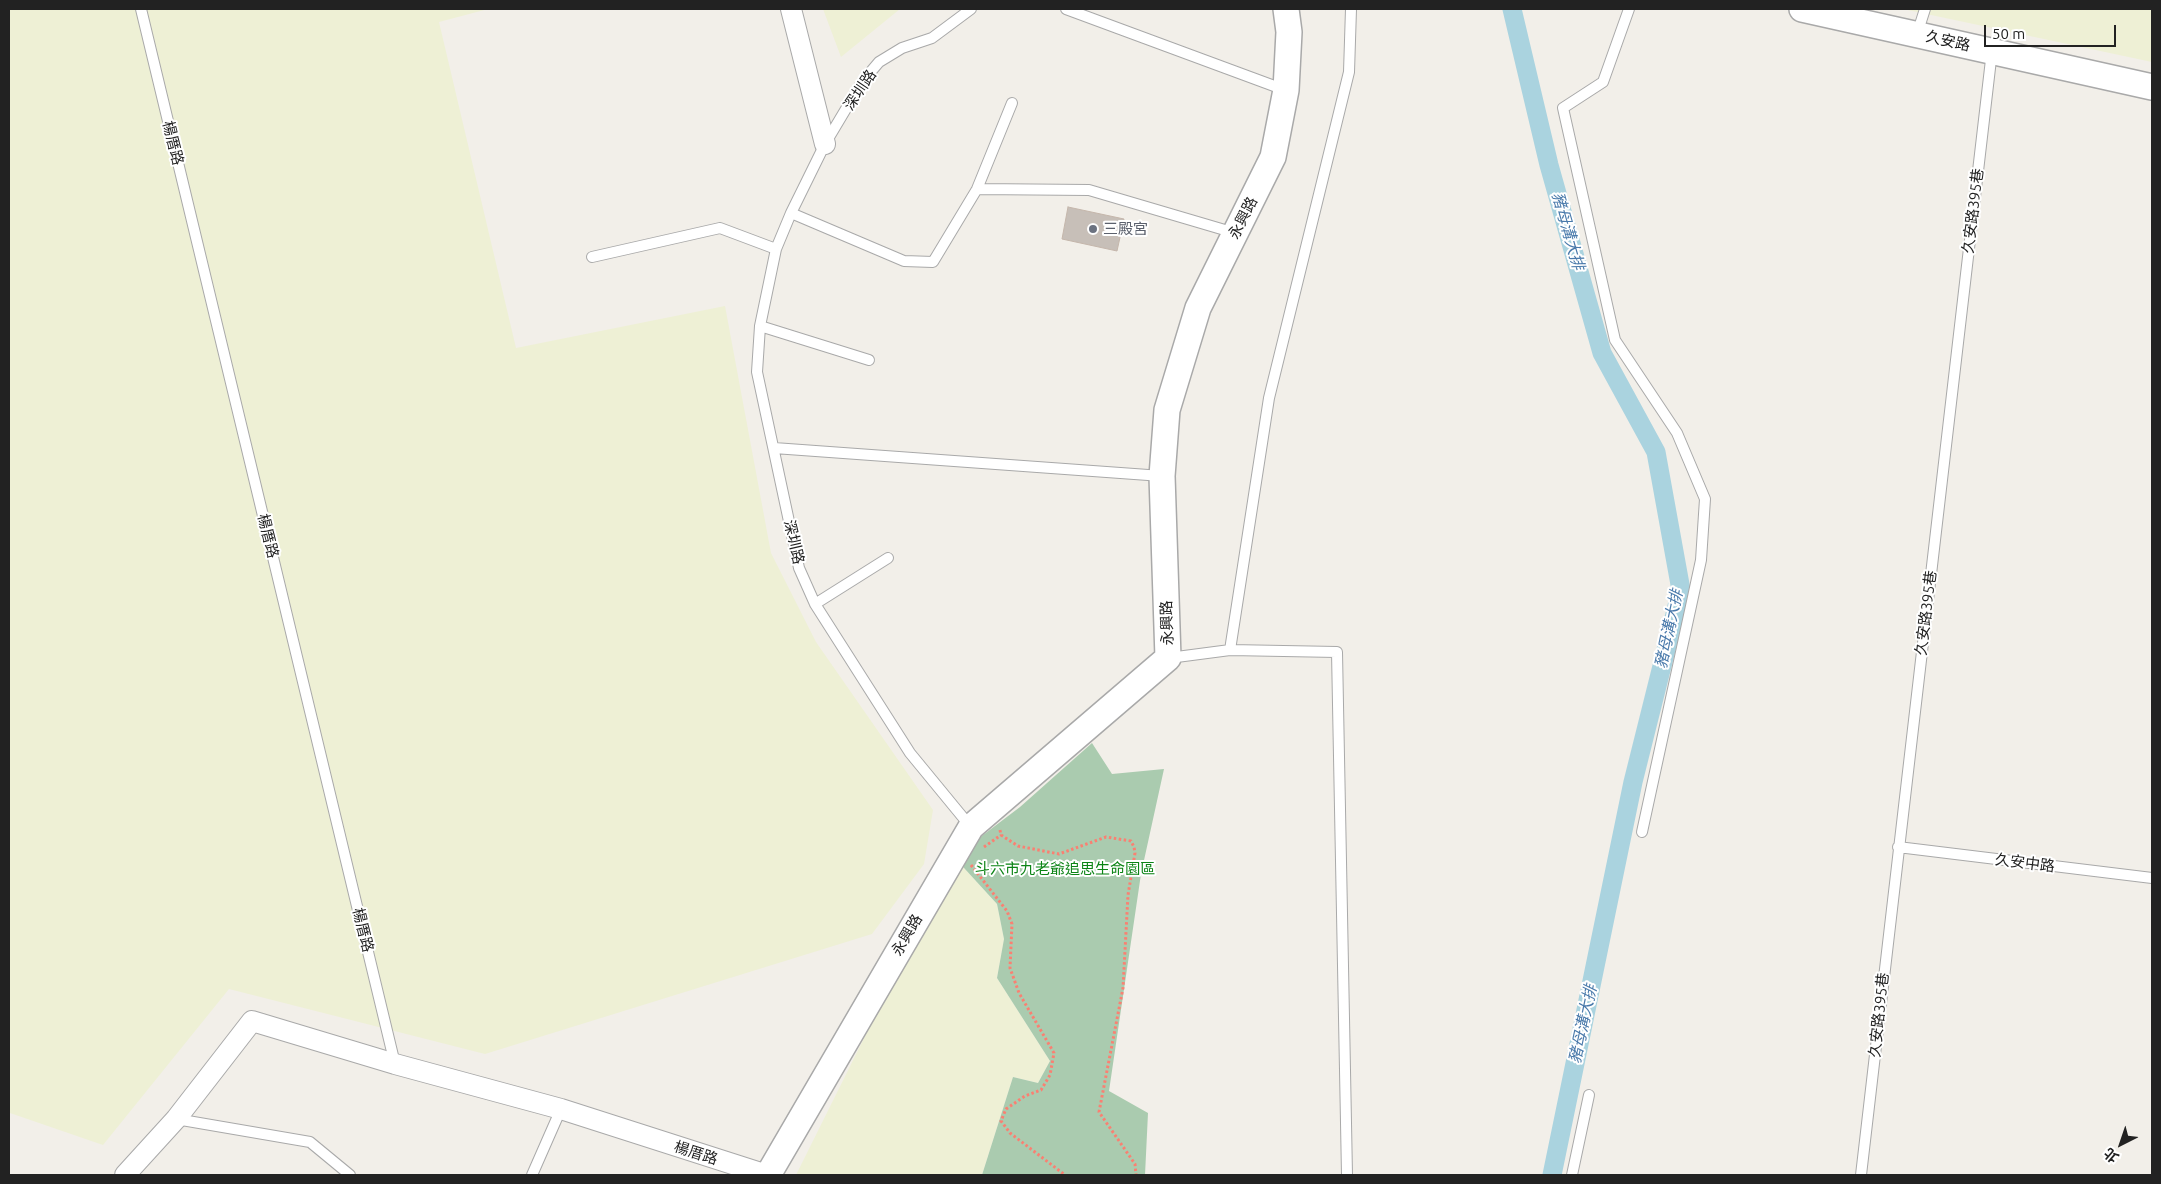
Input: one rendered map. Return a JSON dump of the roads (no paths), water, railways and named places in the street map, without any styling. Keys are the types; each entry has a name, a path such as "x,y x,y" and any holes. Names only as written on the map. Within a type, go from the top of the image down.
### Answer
{"street":[{"path":"791,9 825,144"},
{"name":"永興路","path":"768,1175 965,837 993,810 1168,658 1162,476 1167,410 1198,308 1274,157 1286,90 1289,32 1286,9"},
{"name":"久安路","path":"1802,9 2152,87"},
{"name":"楊厝路","path":"125,1175 176,1119 252,1022 561,1110 768,1175"}],"lane":[{"name":"楊厝路","path":"141,9 395,1064"},
{"name":"深圳路","path":"965,837 815,604 799,568 757,372 760,326 776,249 791,213 825,144 862,82 879,62 902,48 932,38 971,9"},
{"path":"1066,9 1286,90"},
{"path":"1230,650 1269,398 1348,72 1351,9"},
{"path":"1629,9 1603,82 1563,108 1615,340 1677,433 1706,499 1701,560 1642,832"},
{"path":"1917,34 1926,9"},
{"name":"久安路395巷","path":"1861,1175 1992,51"},
{"path":"791,213 904,261 933,262 977,189 1012,103"},
{"path":"977,189 1089,190 1236,233"},
{"path":"592,257 720,228 776,249"},
{"path":"760,326 869,360"},
{"path":"774,448 1162,476"},
{"path":"815,604 888,558"},
{"path":"1168,658 1230,650 1337,652 1347,1175"},
{"name":"久安中路","path":"1898,848 2152,878"},
{"path":"1572,1175 1589,1095"},
{"path":"532,1175 561,1110"},
{"path":"176,1119 310,1142 350,1175"}],"waterway":[{"name":"豬母溝大排","path":"1512,9 1549,165 1602,353 1656,452 1681,590 1633,782 1552,1175"}],"place":[{"name":"三殿宮","path":"1093,229"}],"park label":[{"name":"斗六市九老爺追思生命園區","path":"1065,869"}]}
